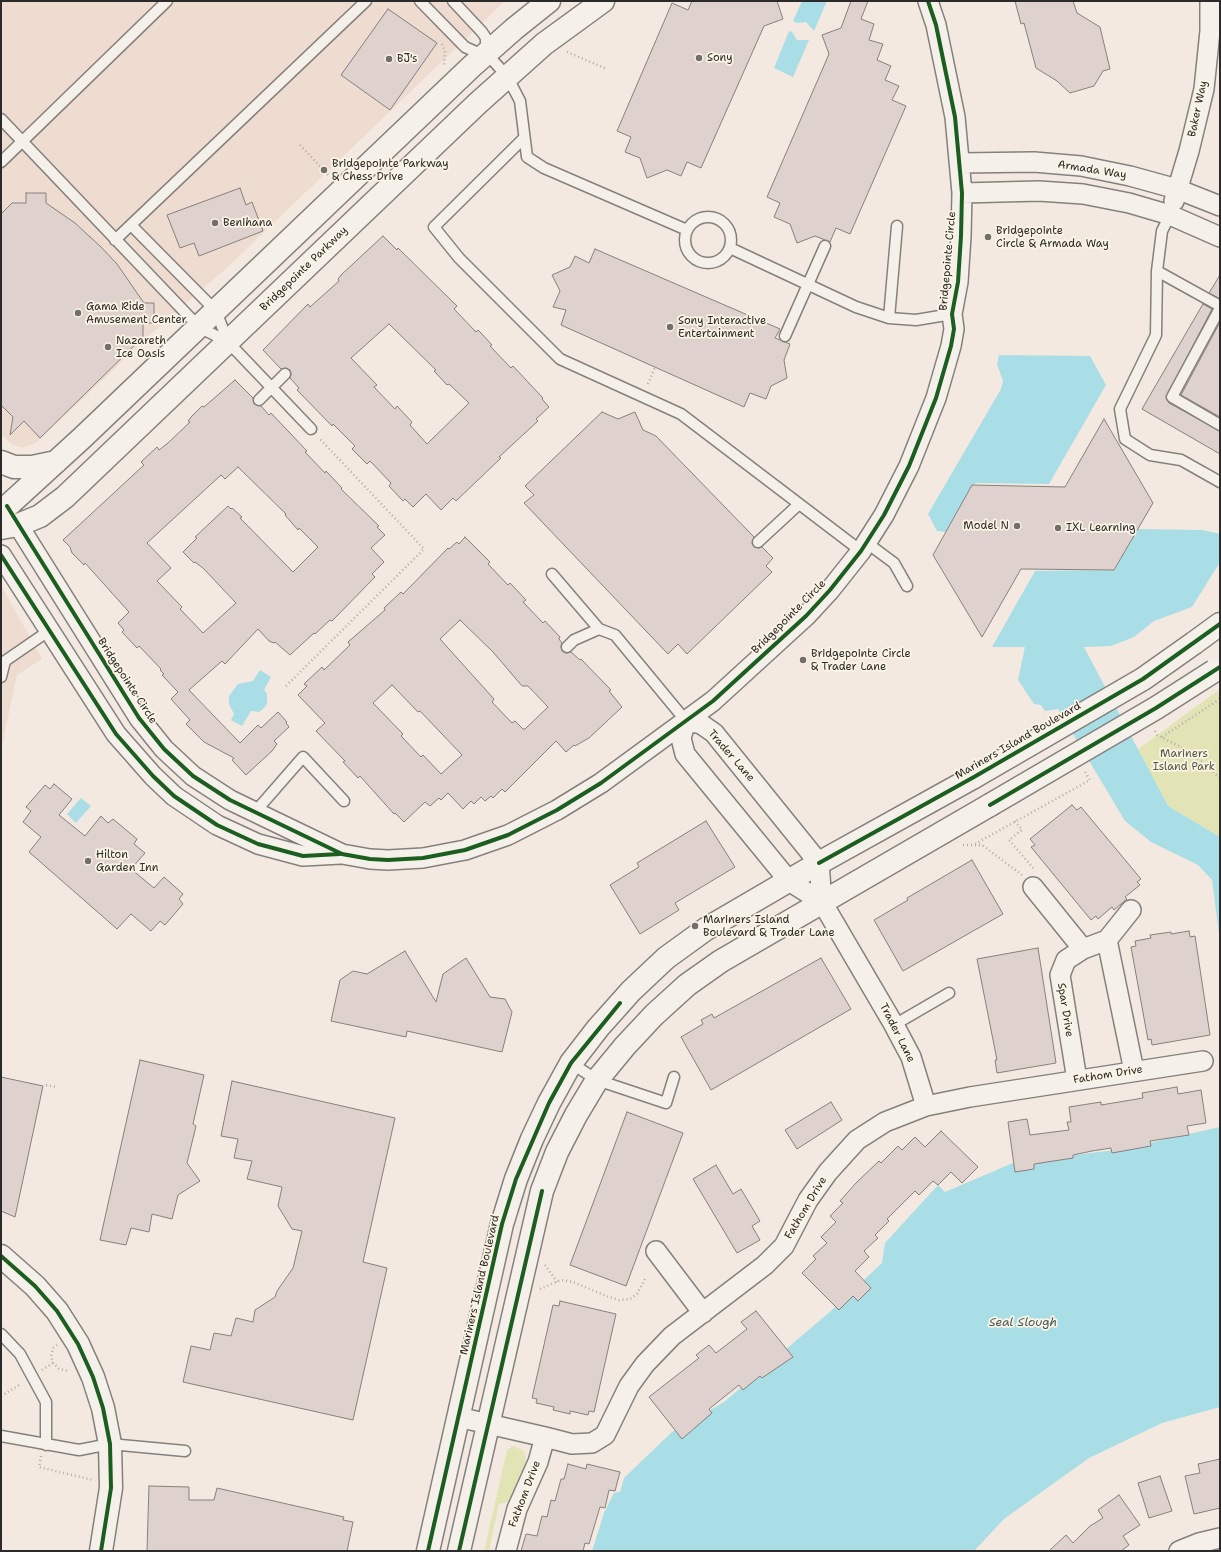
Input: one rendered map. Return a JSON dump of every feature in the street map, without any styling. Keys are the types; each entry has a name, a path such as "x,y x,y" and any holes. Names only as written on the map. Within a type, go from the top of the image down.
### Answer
{"main road":[{"path":"6,513 56,462 486,53 549,1"},
{"name":"Bridgepointe Parkway","path":"6,513 40,516 65,497 507,76 559,32 604,1"},
{"path":"1,462 14,468 32,468 56,462"},
{"name":"Mariners Island Boulevard","path":"428,1551 502,1224 516,1179 549,1103 571,1063 620,1003 666,958 706,929 1143,679 1220,624"},
{"path":"459,1551 542,1191 564,1140 597,1080 625,1046 654,1015 687,985 721,961 1156,708 1217,669"},
{"path":"4,1264 35,1286 57,1311 78,1344 93,1377 110,1444 111,1488 101,1551"}],"street":[{"name":"Bridgepointe Circle","path":"1,555 116,734 133,754 174,796 217,825 258,844 303,856 342,854 370,859 417,859 459,852 491,842 535,822 587,793 686,721 740,678 806,616 839,581 864,547 904,477 930,415 950,346 954,329 952,314 958,282 962,193 960,163 954,117 936,25 928,1"},
{"name":"Baker Way","path":"1170,215 1189,151 1204,89 1210,31 1210,1"},
{"name":"Armada Way","path":"960,163 1034,162 1081,166 1130,176 1177,189 1220,206"},
{"path":"962,193 1039,191 1083,194 1129,203 1170,215 1220,237"},
{"name":"Bridgepointe Circle","path":"6,513 139,718 164,749 192,776 230,800 342,854"},
{"name":"Trader Lane","path":"822,902 789,881 685,754 681,738 686,721 701,724 714,733 819,863 822,902 911,1057 926,1106"},
{"path":"133,754 172,780 207,807 234,820 248,820 255,812"},
{"path":"1033,887 1083,949"},
{"path":"1130,910 1107,940 1134,1071"},
{"name":"Spar Drive","path":"1077,1080 1060,975 1066,960 1083,949 1107,940"},
{"name":"Fathom Drive","path":"458,1417 572,1444 592,1443 605,1435 629,1386 645,1364 672,1336 765,1265 784,1246 808,1200 824,1177 857,1140 885,1122 926,1106 1077,1080 1203,1061"},
{"path":"656,1251 703,1313"},
{"name":"Fathom Drive","path":"506,1551 518,1509 538,1462 545,1437"},
{"path":"1179,1551 1199,1543 1220,1538"}],"lane":[{"path":"1,162 168,1"},
{"path":"116,240 366,1"},
{"path":"420,1 465,47 478,54 486,53"},
{"path":"453,1 482,32 486,38 486,53 507,76 520,101 527,157 544,168 687,230"},
{"path":"1,119 199,327 228,342 311,429"},
{"path":"524,138 434,227 459,258 560,359 680,414 798,505 864,547 894,563 907,586"},
{"path":"1170,215 1162,231 1157,271 1156,335 1120,409 1125,439 1150,455 1181,460 1220,482"},
{"path":"706,217 721,221 730,233 730,248 720,260 714,263 699,262 688,252 685,245 687,230 698,219 706,217"},
{"path":"131,225 216,311 228,342"},
{"path":"889,318 897,226"},
{"path":"785,336 825,246"},
{"path":"730,248 856,307 889,318 916,320 952,314"},
{"path":"1157,271 1220,307 1172,397 1220,425"},
{"path":"259,400 285,374"},
{"path":"758,542 798,505"},
{"path":"552,574 599,629 615,634 686,721"},
{"path":"567,647 574,640 599,629"},
{"path":"1,677 3,661 50,630"},
{"path":"255,812 303,757 344,801"},
{"path":"894,1025 949,993"},
{"path":"571,1063 597,1080 666,1103 674,1077"},
{"path":"1,1334 20,1354 46,1402 46,1444"},
{"path":"1,1436 79,1450 110,1444 185,1451"}],"path":[{"path":"565,51 607,69"},
{"path":"300,145 342,190"},
{"path":"286,686 424,549 311,429"},
{"path":"1162,737 1220,699"},
{"path":"963,845 982,845 997,855 1033,887"},
{"path":"46,1085 56,1087"},
{"path":"546,1265 557,1282"},
{"path":"540,1288 561,1280 573,1282 618,1300 630,1299 637,1294 645,1279"},
{"path":"59,1342 53,1348 51,1356 54,1364 59,1369 66,1371 73,1370"},
{"path":"35,1454 41,1455 39,1467 96,1481"}],"shaded area":[{"path":"1,1 505,1 230,265 151,334 36,443 22,448 11,444 1,434"},
{"path":"1,585 42,659 17,675 1,750"}],"green space":[{"name":"Mariners Island Park","path":"1220,689 1220,837 1168,806 1137,750"},
{"path":"513,1446 524,1451 526,1462 508,1502 499,1504 489,1551 484,1551 507,1450"}],"water":[{"path":"802,1 827,1 814,31 806,22 797,23 793,21"},
{"path":"789,31 792,32 797,40 809,40 793,77 774,68"},
{"path":"999,355 1090,356 1106,385 1049,484 977,483 972,485 946,532 937,531 928,514 1001,389 1003,381 997,364"},
{"path":"1138,529 1202,530 1220,534 1220,562 1192,607 1154,621 1134,637 1111,646 1084,647 1168,806 1220,837 1220,942 1212,880 1198,865 1151,842 1125,821 1058,709 1045,711 1041,705 1034,704 1018,680 1025,647 992,647 1035,571 1114,570"},
{"path":"260,670 271,677 264,690 267,694 267,704 259,712 251,711 242,726 231,720 234,714 229,704 229,696 238,684 253,681"},
{"path":"81,798 91,806 76,823 67,814"},
{"name":"Seal Slough","path":"1220,1127 1220,1407 1162,1423 1089,1458 1004,1519 974,1551 592,1551 604,1513 614,1493 620,1492 624,1478 672,1432 724,1402 832,1310 882,1263 885,1243 938,1185 945,1192 1013,1163 1122,1149"}],"building":[{"name":"Sony","path":"692,1 777,1 783,19 764,26 701,168 687,162 681,176 667,170 647,178 640,158 625,152 631,137 617,131 672,3 688,10"},
{"path":"851,1 868,1 861,19 874,24 869,40 883,44 877,60 891,66 885,80 899,86 892,100 906,106 850,234 836,228 830,242 815,236 797,243 790,224 774,217 780,203 767,197 829,54 822,35 841,28"},
{"path":"1015,1 1073,1 1077,13 1100,27 1110,69 1103,71 1094,86 1070,93 1057,81 1036,68 1024,23 1021,24"},
{"name":"BJ's","path":"388,9 437,43 390,110 341,75"},
{"name":"Benihana","path":"240,188 246,205 252,202 263,231 199,256 194,243 180,248 167,215"},
{"name":"Gama Ride Amusement Center","path":"26,193 46,193 46,203 75,223 101,247 117,264 144,303 154,303 154,323 143,323 143,337 40,438 24,421 10,435 13,417 1,405 1,214 12,203 26,203"},
{"path":"383,236 397,250 398,248 457,306 454,309 476,332 478,330 481,333 492,345 490,346 511,368 513,366 543,398 542,399 549,407 536,419 538,421 499,457 501,458 456,501 453,498 441,510 426,494 413,507 405,499 403,501 389,486 391,483 370,461 367,464 352,449 355,446 333,424 332,426 297,390 299,388 290,378 290,370 286,368 281,369 263,350 308,304 310,307 339,281 338,279","holes":["389,324 436,370 434,371 447,385 449,384 469,403 427,444 410,425 412,422 397,406 395,409 374,387 377,385 351,358"]},
{"name":"Sony Interactive Entertainment","path":"595,249 780,329 775,338 790,344 784,360 787,378 771,386 766,399 750,393 744,407 561,325 566,310 553,307 560,291 552,275 570,267 575,256 589,263"},
{"path":"1220,275 1220,299 1209,293"},
{"path":"1203,304 1212,309 1166,398 1169,403 1220,431 1220,454 1142,409"},
{"path":"1220,322 1220,417 1181,395"},
{"path":"235,380 253,398 254,404 261,406 269,415 271,413 307,451 305,452 325,473 326,471 342,488 341,489 379,526 377,527 385,535 371,548 384,562 372,574 375,577 332,621 330,620 290,655 275,642 269,641 258,629 225,664 222,661 189,690 240,743 258,725 261,728 278,712 287,722 286,723 289,727 274,741 277,744 272,751 246,775 232,760 234,758 204,742 186,724 190,720 171,699 178,692 162,675 164,674 160,670 161,669 139,646 137,648 122,632 124,630 118,623 129,612 85,563 84,565 72,553 70,547 63,540 144,465 141,462 157,447 159,450 168,443 190,422 188,421 202,406 204,407","holes":["238,467 286,514 285,515 298,530 299,528 318,547 293,572 240,518 242,517 228,506 195,537 197,538 183,552 194,563 195,562 203,568 236,603 203,633 180,609 182,607 157,581 171,568 147,543 221,475 225,479"]},
{"path":"602,412 618,419 635,412 643,430 656,436 754,537 752,543 754,547 762,547 773,558 766,566 772,572 687,654 678,644 668,654 524,503 534,495 525,486"},
{"path":"1104,419 1153,503 1114,570 1021,569 982,637 933,555 972,485 1065,487"},
{"path":"465,537 490,562 488,564 508,585 510,583 526,600 523,602 543,623 545,621 560,637 559,639 562,643 562,651 566,653 571,652 580,660 581,659 611,690 609,691 622,707 589,738 575,746 574,745 566,752 556,741 505,792 502,789 493,798 491,796 485,801 481,797 474,804 471,801 463,809 448,793 441,800 439,798 430,806 425,802 404,822 395,813 394,814 360,776 358,778 343,762 345,761 316,731 325,723 298,695 307,686 304,684 322,667 324,670 350,645 348,642 385,610 384,608 401,592 403,594 448,548 449,549 457,542 459,544","holes":["460,620 493,652 522,686 528,686 548,707 525,729 523,729 515,721 512,723 492,702 494,699 440,639","392,685 418,712 420,711 462,755 441,774 423,755 421,757 401,736 403,734 373,703"]},
{"name":"Hilton Garden Inn","path":"54,784 72,799 59,815 85,836 101,816 108,823 113,819 137,839 134,844 145,853 131,869 154,888 164,877 183,894 179,899 183,904 165,925 160,921 151,931 131,914 117,929 29,852 41,837 23,822 31,811 26,807 45,785 50,789"},
{"path":"1072,805 1077,810 1081,807 1141,879 1137,882 1140,885 1125,897 1127,899 1114,910 1112,907 1098,919 1096,916 1091,920 1031,847 1035,845 1030,839"},
{"path":"706,821 735,867 675,903 679,910 640,934 610,885 639,867 637,863"},
{"path":"972,860 1003,914 903,971 874,920 908,900 907,898"},
{"path":"1189,931 1190,937 1195,936 1210,1035 1152,1045 1151,1039 1148,1040 1131,947 1136,946 1135,941 1151,938 1150,935"},
{"path":"1038,948 1056,1063 997,1073 995,1060 997,1060 977,959"},
{"path":"405,951 436,1002 443,974 466,958 490,997 505,999 512,1012 502,1052 407,1031 406,1037 331,1021 340,980 353,971 367,974"},
{"path":"821,958 851,1009 711,1090 681,1037 703,1024 701,1020 712,1014 714,1018"},
{"path":"140,1060 204,1075 193,1124 196,1126 187,1163 200,1181 178,1195 172,1219 152,1214 149,1232 131,1228 126,1245 100,1240"},
{"path":"1,1077 43,1086 15,1217 1,1211"},
{"path":"232,1081 395,1118 363,1262 387,1268 353,1420 183,1382 191,1346 210,1350 214,1333 231,1336 236,1318 253,1322 255,1310 275,1297 277,1291 293,1268 302,1231 292,1229 278,1206 282,1187 247,1179 252,1161 234,1158 238,1139 221,1136"},
{"path":"1177,1087 1178,1094 1201,1090 1206,1123 1187,1126 1189,1135 1150,1141 1151,1146 1112,1153 1111,1148 1073,1155 1073,1158 1034,1164 1034,1169 1015,1172 1008,1122 1027,1119 1030,1135 1069,1130 1067,1122 1071,1122 1069,1107 1101,1102 1101,1105 1143,1098 1142,1093"},
{"path":"831,1102 842,1120 797,1149 785,1130"},
{"path":"627,1112 683,1133 626,1286 570,1265"},
{"path":"941,1131 978,1167 962,1183 951,1172 938,1185 933,1181 919,1195 915,1191 887,1219 889,1221 875,1235 878,1238 864,1251 869,1257 855,1271 871,1288 858,1301 853,1296 839,1310 802,1273 816,1259 813,1256 827,1243 821,1237 836,1222 830,1216 843,1203 840,1201 856,1183 879,1161 881,1163 898,1146 902,1150 915,1137 925,1147"},
{"path":"716,1165 733,1194 741,1189 760,1221 752,1226 760,1240 737,1253 693,1179"},
{"path":"560,1301 616,1314 594,1412 589,1411 588,1415 570,1411 570,1414 553,1410 554,1407 536,1403 537,1399 532,1398 553,1305 559,1306"},
{"path":"756,1311 793,1357 762,1378 760,1376 743,1390 739,1385 709,1409 712,1413 682,1439 649,1397 699,1358 696,1355 709,1345 716,1353 747,1329 741,1322"},
{"path":"1220,1459 1220,1508 1194,1514 1185,1476 1200,1473 1198,1464"},
{"path":"568,1464 586,1469 587,1464 620,1472 615,1491 609,1490 605,1508 600,1507 589,1544 585,1543 583,1551 521,1551 526,1534 537,1536 542,1516 547,1517 551,1500 555,1501 561,1479 564,1479"},
{"path":"1160,1476 1172,1511 1149,1518 1138,1483"},
{"path":"149,1486 189,1487 189,1500 214,1500 217,1488 344,1517 343,1520 353,1522 347,1551 147,1551"},
{"path":"1119,1495 1140,1525 1123,1536 1129,1545 1121,1551 1049,1551 1066,1535 1073,1543 1090,1526 1103,1518 1098,1510"}],"cycle path":[{"path":"7,506 139,718 164,749 193,776 230,800 342,854 370,859 388,860 423,858 465,850 508,835 557,810 601,783 713,701 806,616 830,590 861,551 884,515 909,466 936,398 951,346 954,329 952,314 958,282 961,236 962,193 955,117 936,25 928,1"},
{"path":"1,555 116,734 153,776 174,796 217,825 258,844 303,856 340,854"},
{"path":"819,863 974,777 1143,679 1220,624"},
{"path":"990,805 1156,708 1220,667"},
{"path":"428,1551 502,1224 516,1179 549,1103 571,1063 620,1003"},
{"path":"459,1551 542,1191"},
{"path":"1,1256 35,1286 57,1311 78,1344 93,1377 103,1408 110,1444 111,1488 101,1551"}],"place":[{"name":"Sony","path":"699,58"},
{"name":"BJ's","path":"389,59"},
{"name":"Bridgepointe Parkway & Chess Drive","path":"324,170"},
{"name":"Benihana","path":"215,223"},
{"name":"Bridgepointe Circle & Armada Way","path":"988,237"},
{"name":"Gama Ride Amusement Center","path":"78,313"},
{"name":"Sony Interactive Entertainment","path":"670,327"},
{"name":"Nazareth Ice Oasis","path":"108,347"},
{"name":"Model N","path":"1017,526"},
{"name":"IXL Learning","path":"1058,528"},
{"name":"Bridgepointe Circle & Trader Lane","path":"803,660"},
{"name":"Hilton Garden Inn","path":"88,861"},
{"name":"Mariners Island Boulevard & Trader Lane","path":"695,926"}]}
